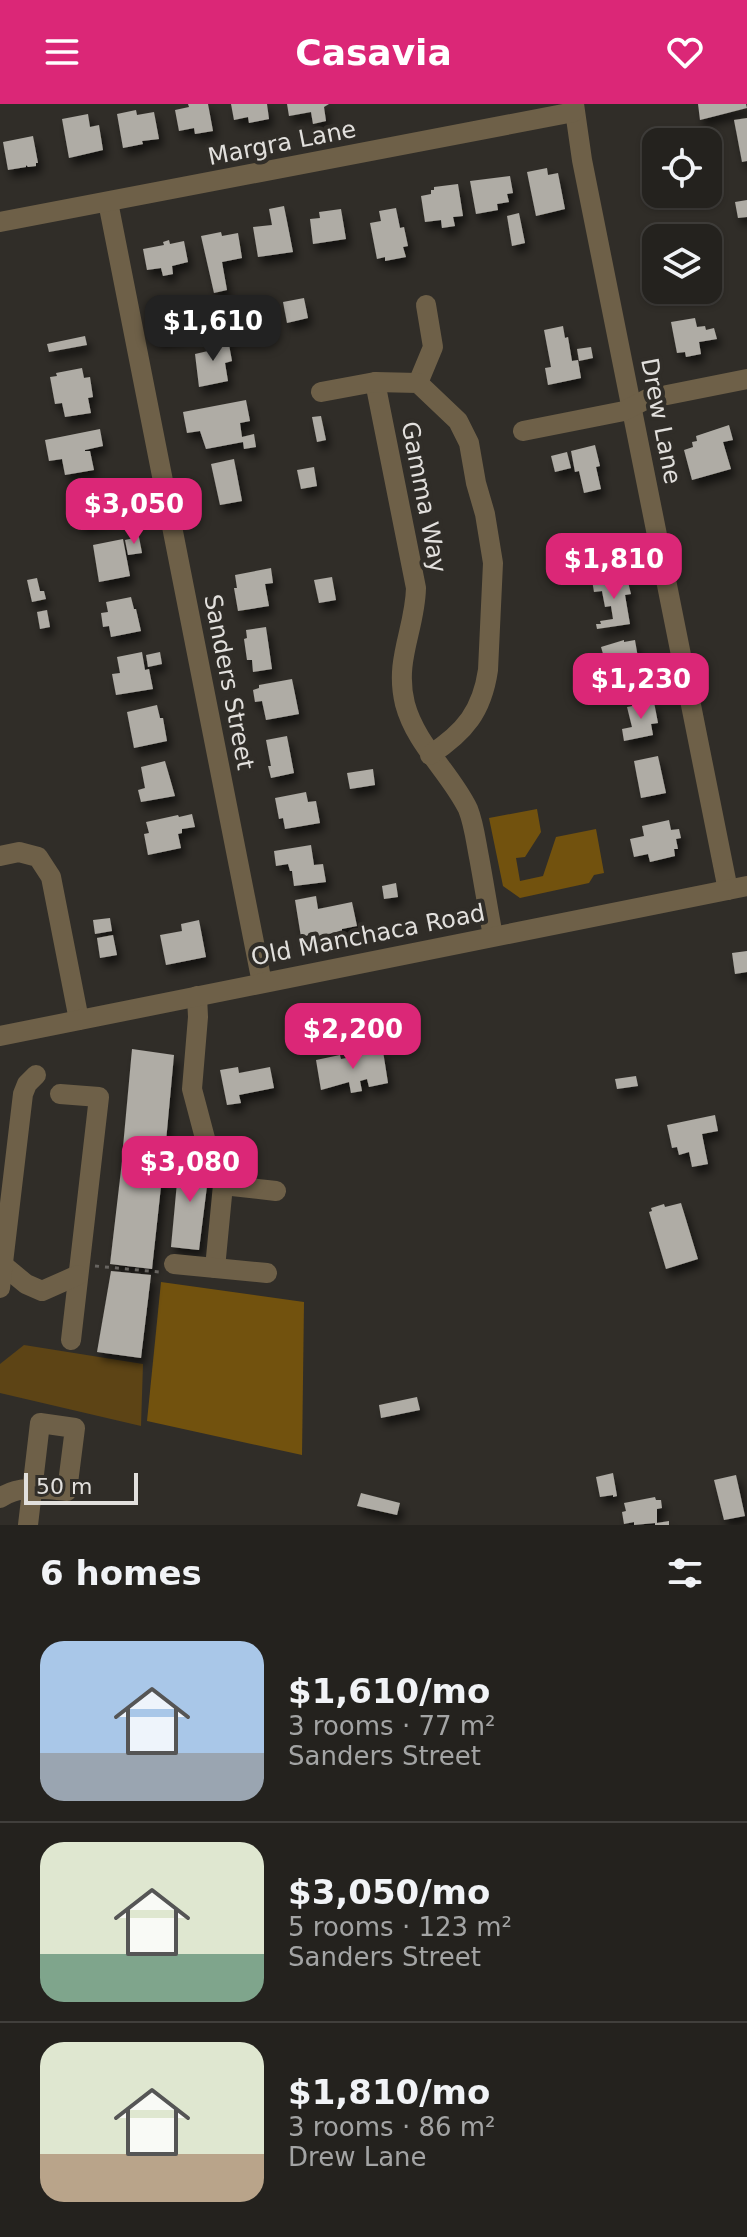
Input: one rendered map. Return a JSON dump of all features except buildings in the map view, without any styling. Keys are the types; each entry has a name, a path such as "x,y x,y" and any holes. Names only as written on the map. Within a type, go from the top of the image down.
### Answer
{"street":[{"name":"Margra Lane","path":"0,222 574,108"},
{"name":"Drew Lane","path":"574,108 632,407 738,888"},
{"name":"Sanders Street","path":"108,202 262,983"},
{"path":"418,383 433,347 426,305"},
{"path":"523,431 616,413 647,399 747,379"},
{"path":"321,392 375,382 418,383 449,410 465,431 493,563 488,670 481,700 474,714 460,733 430,755"},
{"name":"Gamma Way","path":"375,382 416,588 403,654 405,705 430,755 452,782 470,813 493,936"},
{"path":"0,856 19,852 38,857 51,877 79,1020"},
{"name":"Old Manchaca Road","path":"0,1036 738,888"},
{"path":"197,996 192,1089 206,1142 223,1185 215,1268"},
{"path":"0,1288 23,1094 36,1075"},
{"path":"60,1094 99,1097 71,1340"},
{"path":"223,1185 276,1191"},
{"path":"174,1264 267,1273"},
{"path":"3,1265 26,1284 42,1291 79,1270"},
{"path":"0,1498 9,1492 32,1488 28,1525"}],"path":[{"path":"79,1270 157,1273 174,1264"}],"shaded area":[{"path":"537,809 541,832 525,857 516,858 520,881 543,876 556,837 596,829 604,873 594,875 589,883 520,898 503,886 489,818"},
{"path":"161,1282 304,1302 302,1455 147,1421"},
{"path":"24,1345 143,1364 141,1426 0,1393 0,1364"}]}
